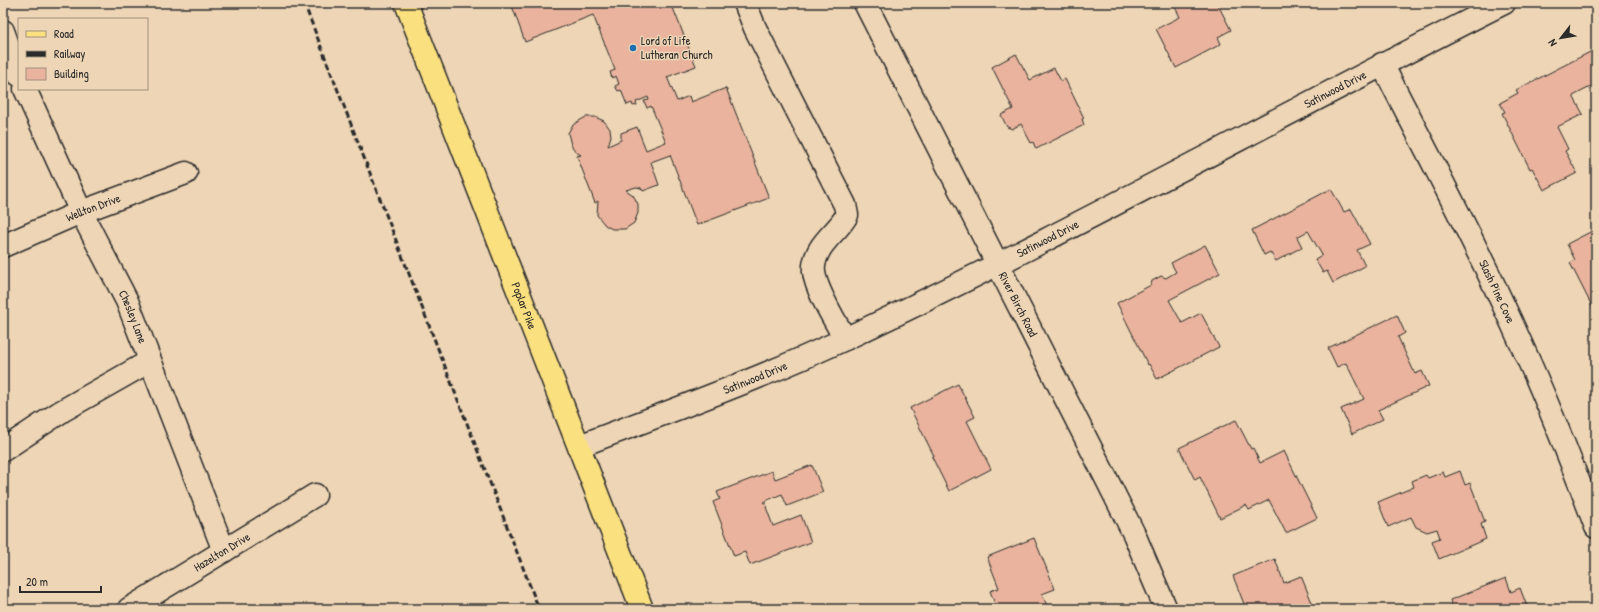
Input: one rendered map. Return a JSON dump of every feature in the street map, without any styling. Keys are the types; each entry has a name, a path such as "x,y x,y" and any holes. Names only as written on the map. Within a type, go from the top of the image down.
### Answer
{"main road":[{"name":"Poplar Pike","path":"406,3 642,609"}],"street":[{"path":"745,3 755,28 844,205 847,216 831,234 819,251 815,261 814,272 818,286 845,339"},
{"name":"River Birch Road","path":"865,3 1131,528 1166,609"},
{"name":"Satinwood Drive","path":"579,446 747,381 845,339 998,264 1382,64 1504,3"},
{"path":"3,31 18,72"},
{"name":"Slash Pine Cove","path":"1382,64 1474,245 1517,334 1549,406 1596,527"},
{"name":"Chesley Lane","path":"25,90 81,212 127,301 224,551"},
{"name":"Wellton Drive","path":"3,246 81,212 186,173"},
{"path":"3,450 62,411 150,360"},
{"name":"Hazelton Drive","path":"129,609 315,495"}],"building":[{"path":"511,3 671,3 696,66 667,77 677,101 689,96 691,102 726,88 769,198 697,225 670,155 651,162 659,185 643,191 641,188 636,187 626,190 633,195 638,204 638,213 634,223 625,229 612,229 605,225 597,215 598,201 595,203 577,156 581,155 576,152 571,145 568,133 572,126 577,122 586,117 595,117 604,121 610,129 611,136 608,146 621,140 621,133 637,127 646,150 666,142 651,106 647,108 644,101 649,100 648,97 636,102 637,105 633,106 632,103 627,105 621,90 618,91 615,86 619,84 616,76 612,78 610,72 615,70 593,15 525,42"},
{"path":"1179,3 1217,3 1231,30 1218,37 1221,44 1176,68 1156,29 1180,17 1174,5"},
{"path":"1596,49 1596,84 1573,96 1583,114 1557,127 1568,149 1565,151 1577,173 1544,190 1532,168 1530,169 1502,113 1505,112 1500,103 1518,93 1516,90"},
{"path":"1016,54 1030,80 1054,68 1061,81 1065,79 1084,118 1082,119 1084,125 1036,149 1033,142 1031,143 1021,124 1012,129 1007,127 1001,115 1013,109 992,67"},
{"path":"1331,189 1344,212 1351,209 1370,244 1357,250 1365,266 1333,283 1327,271 1323,273 1315,259 1322,255 1308,231 1297,237 1302,247 1276,261 1270,252 1264,255 1252,230"},
{"path":"1596,229 1595,312 1570,263 1575,260 1567,244"},
{"path":"1205,245 1220,273 1169,300 1182,323 1201,313 1219,347 1157,379 1149,364 1148,365 1117,303 1151,285 1152,281 1161,276 1166,278 1176,272 1171,263"},
{"path":"1397,315 1405,333 1398,337 1415,374 1422,371 1429,386 1378,410 1383,419 1352,434 1341,409 1364,399 1346,363 1337,367 1328,348"},
{"path":"958,384 975,417 967,421 991,469 949,491 932,457 934,456 910,408"},
{"path":"1236,420 1260,463 1284,451 1317,518 1286,533 1269,500 1249,510 1246,505 1220,518 1200,477 1195,480 1179,448"},
{"path":"812,465 823,492 787,506 782,494 763,502 766,503 773,526 801,515 811,542 750,565 745,552 734,556 713,502 720,499 717,492 772,471 775,479"},
{"path":"1460,471 1465,485 1470,483 1485,522 1481,524 1486,539 1439,559 1432,541 1440,538 1437,529 1427,532 1416,527 1411,517 1388,527 1378,502 1414,487 1412,481 1426,475 1428,478 1443,472 1445,477"},
{"path":"1034,538 1055,589 1042,594 1048,608 997,609 990,591 999,588 987,557"},
{"path":"1275,559 1284,583 1301,576 1313,605 1304,609 1246,609 1233,576"},
{"path":"1506,578 1511,592 1520,588 1528,609 1453,609 1450,600"}],"railway":[{"path":"304,3 539,609"}],"place":[{"name":"Lord of Life Lutheran Church","path":"633,48"}]}
